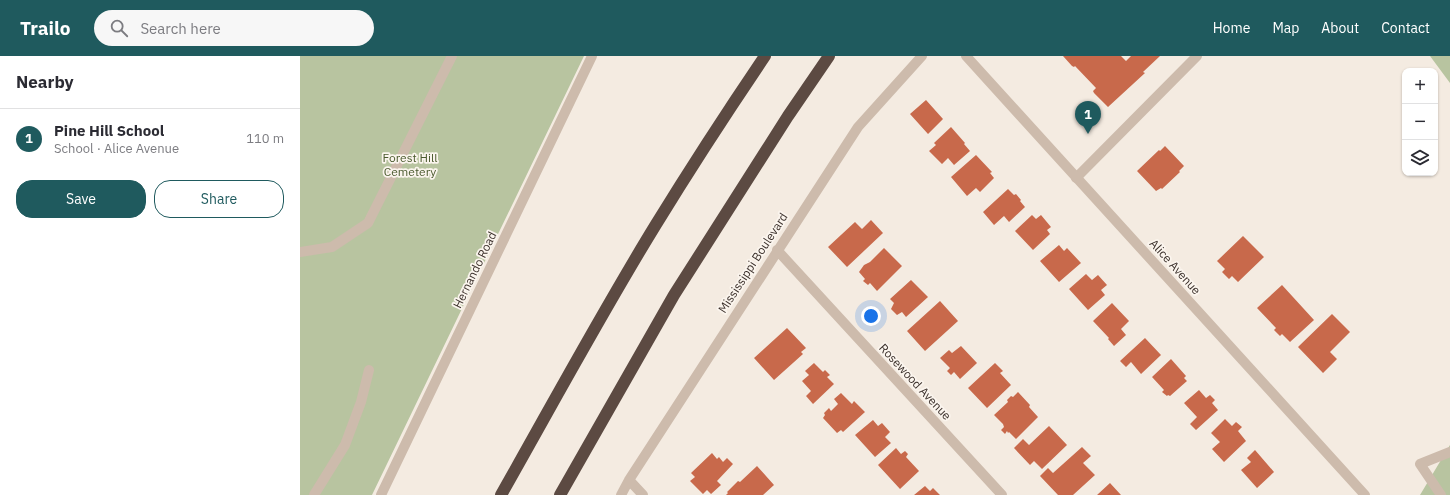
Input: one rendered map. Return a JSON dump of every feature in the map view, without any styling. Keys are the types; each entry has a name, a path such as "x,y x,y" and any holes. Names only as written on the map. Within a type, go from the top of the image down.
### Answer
{"highway":[{"path":"502,495 561,388 654,227 714,132 765,56"},
{"path":"560,495 674,295 788,116 829,56"}],"street":[{"path":"300,251 332,247 368,223 452,56"},
{"name":"Hernando Road","path":"381,495 592,56"},
{"name":"Mississippi Boulevard","path":"621,495 629,480 777,250 858,127 922,56"},
{"name":"Alice Avenue","path":"966,56 1365,495"},
{"path":"1076,178 1197,56"},
{"name":"Rosewood Avenue","path":"777,250 1002,495"},
{"path":"314,495 345,445 361,402 369,370"},
{"path":"1441,495 1420,464 1450,452"},
{"path":"629,480 643,495"}],"green space":[{"name":"Forest Hill Cemetery","path":"300,56 584,56 372,495 300,495"},
{"path":"1430,56 1450,56 1450,83"},
{"path":"1450,445 1450,495 1420,495"}],"building":[{"path":"1063,56 1121,56 1126,61 1131,56 1160,56 1143,72 1145,73 1108,107 1094,93 1093,91 1096,88"},
{"path":"926,100 943,119 928,134 910,114"},
{"path":"951,127 970,151 954,165 948,158 942,164 929,151 936,145 934,143"},
{"path":"1165,146 1184,166 1179,171 1180,172 1162,189 1161,188 1156,191 1137,171"},
{"path":"976,155 992,172 990,173 994,178 980,192 976,188 967,196 951,177"},
{"path":"1008,189 1014,195 1016,194 1025,207 1009,222 1004,216 994,225 983,212"},
{"path":"1032,215 1036,219 1041,215 1051,227 1047,230 1050,234 1033,250 1015,231"},
{"path":"871,220 883,233 847,267 828,247 855,222 862,229"},
{"path":"1243,236 1264,257 1238,282 1232,276 1229,279 1222,272 1225,269 1217,261"},
{"path":"1059,245 1064,251 1067,248 1081,263 1059,282 1040,261"},
{"path":"884,248 902,266 877,291 870,283 868,285 863,281 865,279 859,272 864,265 870,262"},
{"path":"1086,274 1092,280 1098,275 1107,285 1101,290 1105,295 1088,310 1069,289"},
{"path":"911,280 928,297 906,317 902,312 897,315 891,309 894,303 890,299"},
{"path":"1282,285 1314,320 1290,342 1282,334 1280,336 1274,330 1276,328 1257,308"},
{"path":"940,301 958,321 925,351 907,331"},
{"path":"1112,303 1129,321 1121,329 1126,335 1114,346 1108,339 1109,338 1093,321"},
{"path":"1332,314 1350,332 1330,352 1337,359 1323,373 1298,347"},
{"path":"787,328 806,348 801,352 803,354 774,380 754,358"},
{"path":"1145,338 1161,355 1141,374 1131,362 1126,367 1120,361"},
{"path":"961,346 977,363 960,379 954,372 951,375 947,371 950,368 940,358 949,350 952,353"},
{"path":"1171,359 1186,376 1184,378 1187,381 1170,396 1167,396 1162,392 1164,390 1152,377"},
{"path":"814,363 823,372 825,370 830,375 827,377 834,384 813,404 806,396 811,391 802,381 809,375 805,371"},
{"path":"995,363 1003,371 1000,373 1011,385 987,408 968,388"},
{"path":"1199,390 1206,398 1210,395 1215,400 1212,403 1218,410 1196,430 1190,424 1197,417 1184,403"},
{"path":"1018,392 1030,405 1029,407 1038,417 1016,439 1009,432 1008,433 1007,431 1005,434 1001,430 1004,427 1003,424 994,415 1008,402 1007,400 1011,396 1013,397"},
{"path":"841,393 852,404 854,401 865,412 843,432 841,430 837,433 823,418 825,415 824,413 829,408 831,411 838,404 834,399"},
{"path":"1225,419 1232,426 1236,422 1242,427 1238,431 1246,441 1224,462 1212,449 1220,442 1211,433"},
{"path":"873,420 878,426 882,423 890,432 885,437 891,443 875,457 855,435"},
{"path":"1049,426 1067,445 1042,469 1034,461 1030,465 1014,448 1023,439 1029,445"},
{"path":"1082,447 1091,456 1083,463 1095,475 1073,495 1058,495 1040,476 1048,468 1053,473"},
{"path":"896,448 901,454 905,451 908,454 906,457 919,471 900,489 878,465"},
{"path":"1255,450 1274,472 1257,488 1241,470 1251,462 1247,458"},
{"path":"712,453 717,459 719,457 723,462 727,458 733,464 717,481 721,485 711,494 707,490 703,494 690,481 695,477 691,473"},
{"path":"757,466 774,485 763,495 726,495 738,481 740,482"},
{"path":"1110,483 1121,495 1097,495"},
{"path":"925,486 930,491 933,488 940,495 914,495"}],"place":[{"name":"Pine Hill School","path":"1088,134"}]}
